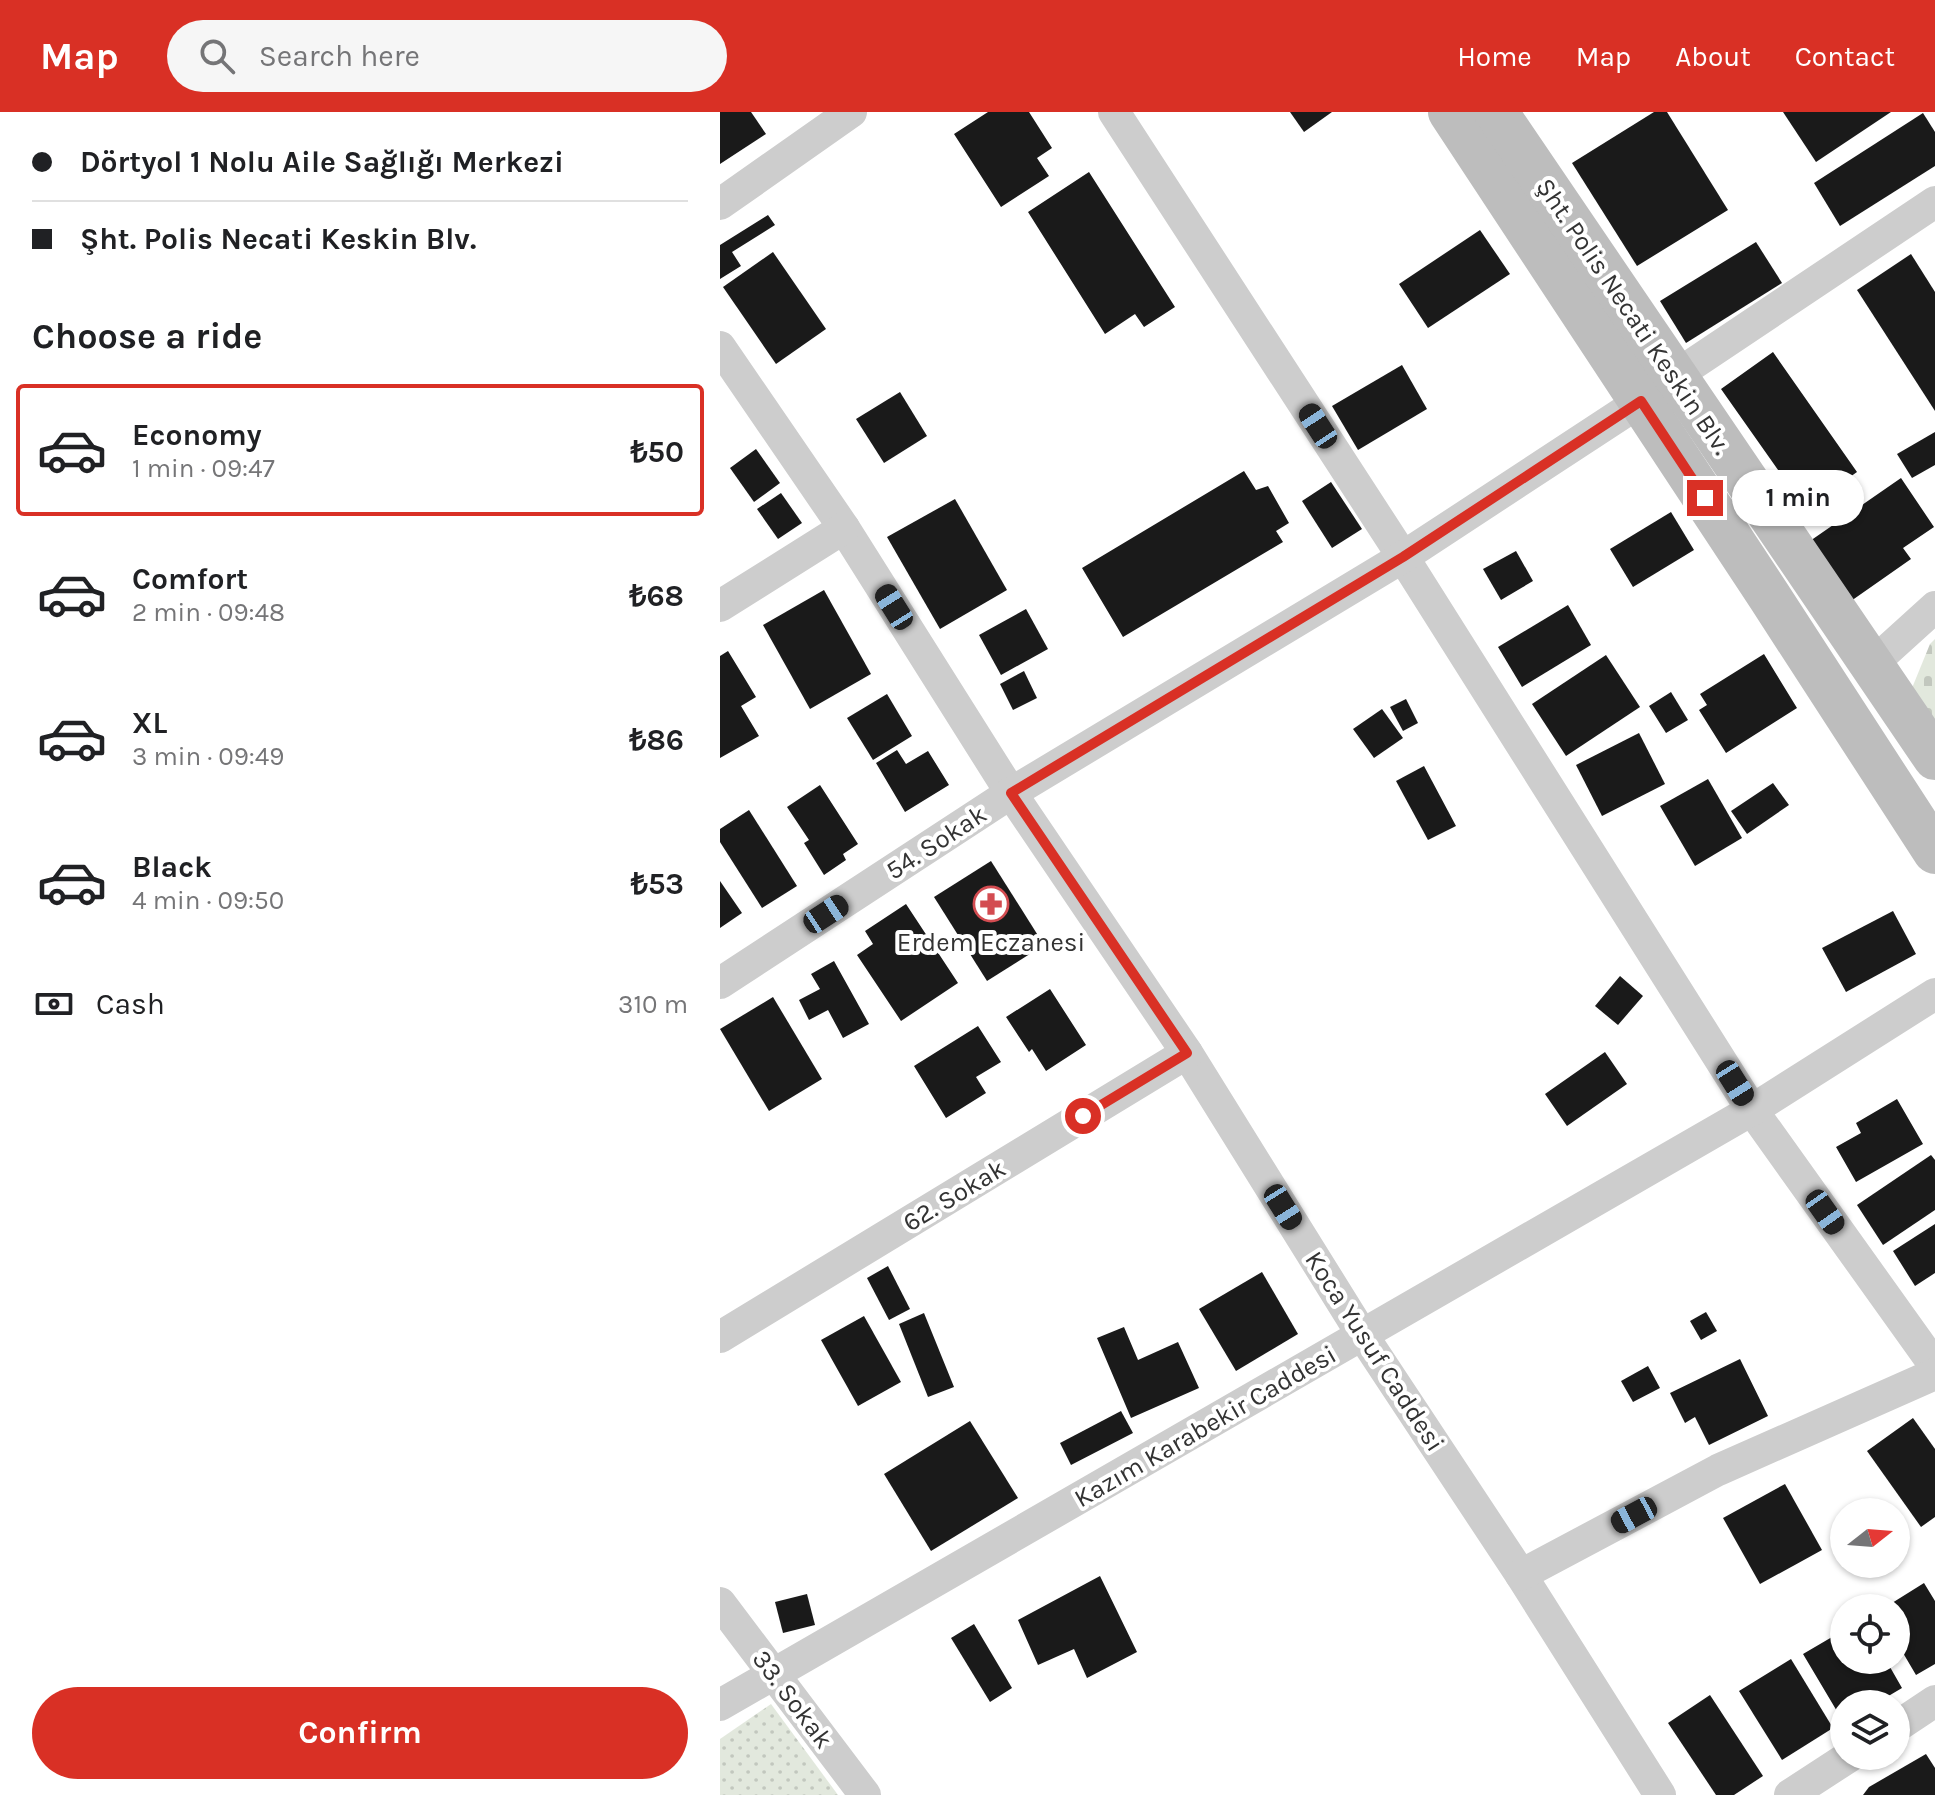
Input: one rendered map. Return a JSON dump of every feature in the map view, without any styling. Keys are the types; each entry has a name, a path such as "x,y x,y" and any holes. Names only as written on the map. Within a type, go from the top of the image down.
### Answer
{"street":[{"path":"720,204 851,112"},
{"path":"1114,112 1403,557 1752,1110 1935,1366"},
{"name":"Şht. Polis Necati Keskin Blv.","path":"1450,112 1871,665 1935,758"},
{"name":"Şht. Polis Necati Keskin Blv.","path":"1496,112 1658,388 1769,596 1935,852"},
{"name":"54. Sokak","path":"720,983 1011,793 1403,557 1935,202"},
{"name":"Koca Yusuf Caddesi","path":"720,347 844,528 1011,793 1187,1053 1363,1336 1521,1575 1660,1795"},
{"path":"720,606 844,528"},
{"path":"1871,665 1935,607"},
{"name":"Kazım Karabekir Caddesi","path":"720,1705 1752,1110 1935,994"},
{"name":"62. Sokak","path":"720,1337 1187,1053"},
{"path":"1521,1575 1718,1470 1935,1374"},
{"name":"33. Sokak","path":"720,1603 865,1795"},
{"path":"1910,1718 1935,1701"},
{"path":"1790,1795 1830,1769"}],"green space":[{"path":"1935,639 1935,720 1912,688 1930,644"},
{"path":"771,1704 838,1795 720,1795 720,1739"}],"building":[{"path":"720,112 751,112 766,134 720,164"},
{"path":"988,112 1029,112 1052,148 1037,158 1049,176 1001,207 954,134"},
{"path":"1290,112 1332,112 1304,132"},
{"path":"1654,112 1667,112 1728,210 1637,266 1572,163"},
{"path":"1783,112 1891,112 1816,162"},
{"path":"1923,113 1935,132 1935,166 1840,226 1814,183"},
{"path":"1089,172 1175,307 1144,327 1135,314 1105,334 1028,212"},
{"path":"768,215 775,225 732,252 741,266 720,279 720,245"},
{"path":"1480,230 1510,274 1428,328 1399,284"},
{"path":"1756,242 1782,283 1686,343 1660,301"},
{"path":"773,252 826,329 776,364 723,287"},
{"path":"1911,254 1935,292 1935,411 1857,290"},
{"path":"1773,352 1857,472 1826,494 1818,482 1797,497 1721,389"},
{"path":"1402,365 1427,409 1358,450 1332,406"},
{"path":"900,392 927,436 884,463 856,419"},
{"path":"1935,432 1935,465 1912,478 1897,454"},
{"path":"756,449 780,483 754,502 730,468"},
{"path":"1244,471 1256,490 1268,486 1289,523 1276,531 1283,542 1123,637 1082,568"},
{"path":"1901,478 1934,527 1903,548 1911,559 1851,601 1810,541"},
{"path":"1331,482 1362,529 1332,548 1302,501"},
{"path":"781,493 802,523 778,539 757,509"},
{"path":"955,499 1007,590 940,629 887,537"},
{"path":"1671,512 1694,550 1633,587 1610,549"},
{"path":"1516,551 1533,581 1501,600 1483,569"},
{"path":"824,590 871,674 810,709 763,625"},
{"path":"1568,605 1591,645 1522,687 1498,647"},
{"path":"1026,609 1048,649 1001,675 979,635"},
{"path":"728,651 756,697 741,706 759,736 720,758 720,656"},
{"path":"1764,654 1797,708 1726,753 1699,710 1707,705 1700,694"},
{"path":"1606,655 1640,707 1566,756 1532,704"},
{"path":"1024,671 1037,698 1013,710 1000,684"},
{"path":"1671,692 1688,720 1666,733 1649,706"},
{"path":"887,694 912,736 873,760 847,718"},
{"path":"1406,699 1418,723 1403,731 1390,707"},
{"path":"1382,709 1403,738 1374,758 1353,729"},
{"path":"1639,733 1665,784 1602,816 1576,765"},
{"path":"897,750 906,764 928,751 949,785 905,812 876,763"},
{"path":"1424,766 1456,826 1428,840 1396,781"},
{"path":"1708,779 1742,838 1695,866 1660,806"},
{"path":"1773,783 1789,805 1747,834 1731,811"},
{"path":"820,785 858,844 843,854 846,860 824,875 804,843 809,840 787,807"},
{"path":"749,810 797,886 762,908 720,842 720,829"},
{"path":"991,861 1044,945 987,981 934,897"},
{"path":"720,881 742,913 720,928"},
{"path":"906,904 958,983 901,1021 857,955 873,944 865,931"},
{"path":"1893,911 1916,954 1846,992 1822,948"},
{"path":"834,961 869,1024 843,1038 828,1010 809,1020 799,1000 820,989 811,974"},
{"path":"1620,976 1643,996 1618,1025 1595,1006"},
{"path":"1050,989 1086,1045 1046,1071 1006,1017"},
{"path":"773,997 822,1079 769,1111 720,1029"},
{"path":"978,1026 1001,1062 976,1077 986,1093 946,1118 914,1066"},
{"path":"1605,1052 1627,1084 1567,1126 1545,1094"},
{"path":"1897,1099 1923,1144 1856,1182 1836,1147 1861,1133 1856,1123"},
{"path":"1931,1155 1935,1160 1935,1210 1883,1245 1857,1205"},
{"path":"1935,1224 1935,1273 1915,1286 1893,1251"},
{"path":"888,1266 910,1309 889,1320 867,1278"},
{"path":"1262,1272 1298,1334 1236,1371 1199,1309"},
{"path":"1706,1312 1717,1331 1701,1340 1690,1321"},
{"path":"924,1313 954,1387 928,1397 899,1324"},
{"path":"864,1316 901,1382 858,1406 821,1340"},
{"path":"1124,1327 1138,1360 1178,1342 1199,1388 1131,1418 1097,1338"},
{"path":"1740,1359 1768,1416 1709,1445 1695,1417 1685,1423 1670,1393"},
{"path":"1648,1366 1660,1388 1633,1402 1621,1381"},
{"path":"1121,1411 1133,1433 1071,1465 1060,1443"},
{"path":"1913,1418 1935,1449 1935,1517 1921,1527 1910,1512 1910,1498 1900,1498 1867,1451"},
{"path":"970,1421 1018,1498 931,1551 884,1474"},
{"path":"1785,1484 1822,1550 1760,1584 1723,1518"},
{"path":"1100,1576 1137,1652 1087,1678 1074,1649 1038,1665 1018,1620"},
{"path":"1924,1583 1935,1601 1935,1664 1916,1675 1910,1665 1910,1594 1906,1594"},
{"path":"807,1594 815,1625 783,1633 775,1602"},
{"path":"974,1624 1012,1688 990,1702 951,1638"},
{"path":"1830,1638 1830,1674 1894,1674 1902,1688 1830,1690 1830,1699 1803,1654"},
{"path":"1791,1659 1830,1723 1830,1730 1782,1760 1739,1691"},
{"path":"1710,1695 1763,1776 1734,1795 1716,1795 1668,1723"},
{"path":"1926,1754 1935,1768 1935,1795 1863,1795 1869,1787 1898,1770 1910,1770 1910,1763"}],"place":[{"name":"Erdem Eczanesi","path":"991,904"}],"route":[{"path":"1083,1116 1187,1053 1011,793 1403,557 1641,401 1705,498"}]}
